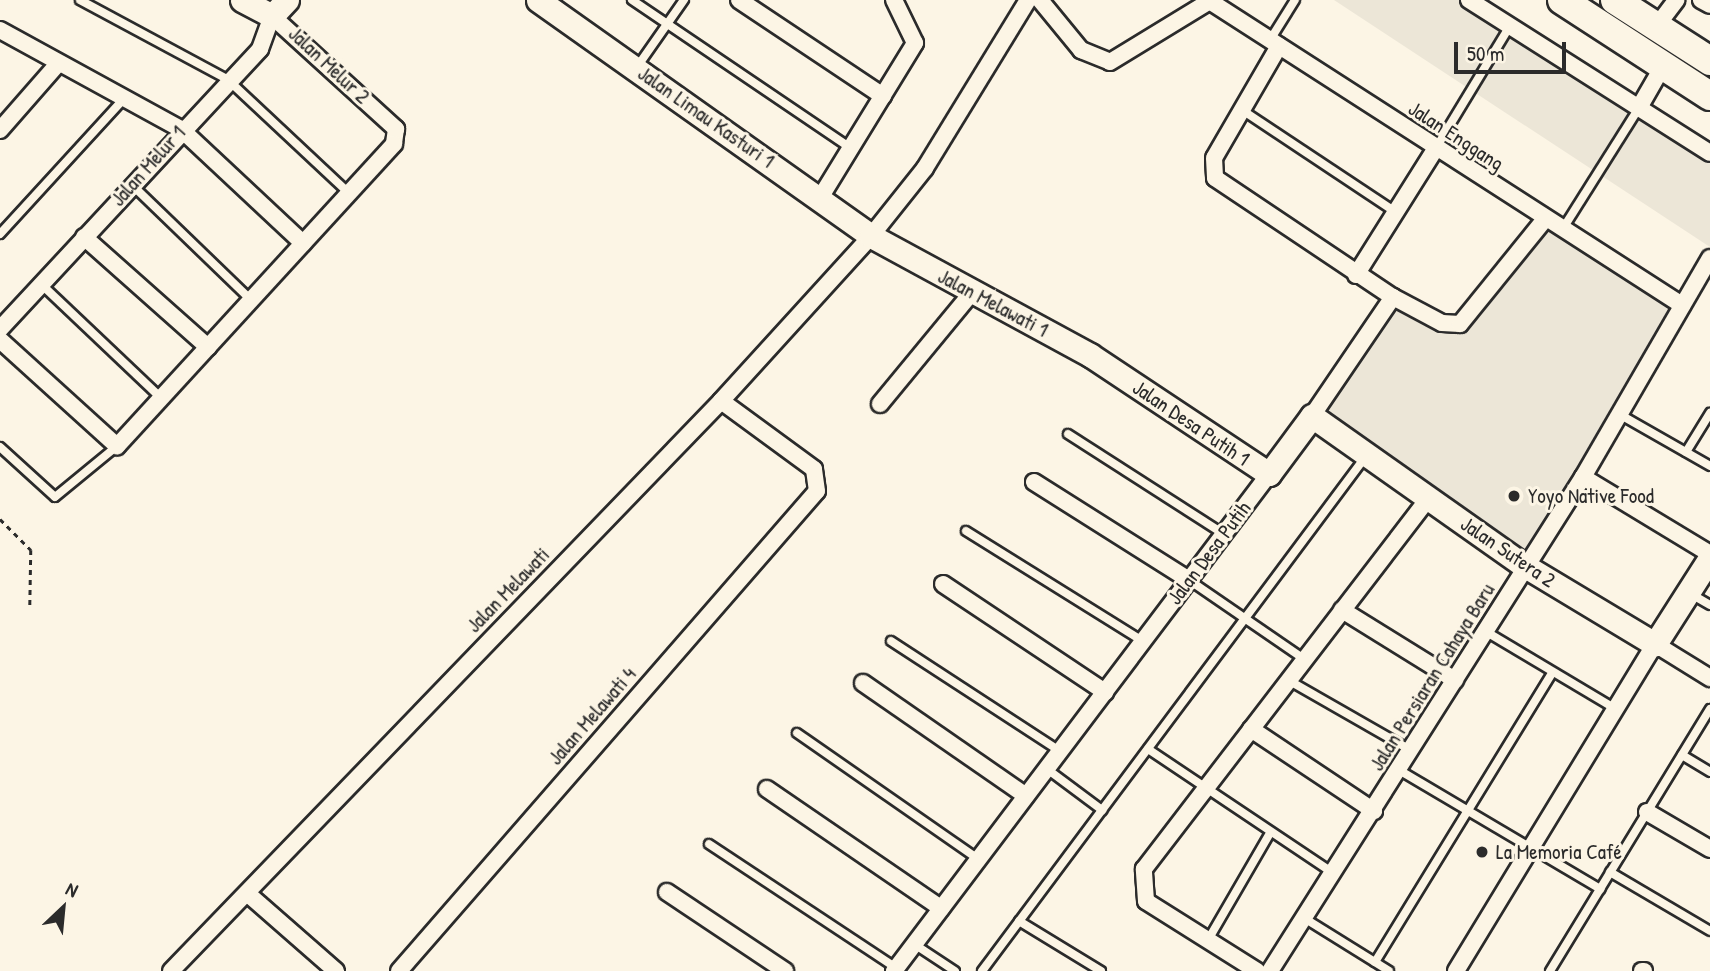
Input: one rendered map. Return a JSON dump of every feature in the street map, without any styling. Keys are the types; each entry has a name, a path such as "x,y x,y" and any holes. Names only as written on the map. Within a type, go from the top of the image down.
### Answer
{"highway":[{"path":"1562,0 1710,96"},
{"path":"1615,0 1710,61"}],"street":[{"name":"Jalan Melur 2","path":"242,0 280,8 393,124 394,144 349,193"},
{"name":"Jalan Limau Kasturi 1","path":"538,0 871,236"},
{"path":"739,0 890,86"},
{"path":"820,198 915,43 894,0"},
{"name":"Jalan Melawati","path":"171,971 721,401 871,236 925,168 1028,0"},
{"path":"1040,0 1081,50 1110,62 1209,0"},
{"name":"Jalan Enggang","path":"1209,0 1682,305"},
{"path":"1469,0 1640,106 1710,153"},
{"path":"1656,27 1675,0"},
{"path":"1701,0 1710,5"},
{"name":"Jalan Melur 1","path":"0,329 226,79 260,49 280,8"},
{"path":"0,30 57,65 181,129 303,243"},
{"path":"1275,43 1214,158 1215,178 1356,275 1442,323 1460,324 1545,219"},
{"path":"0,130 57,65"},
{"path":"1640,106 1663,66"},
{"path":"1356,275 1436,148"},
{"path":"0,340 117,446 349,193"},
{"name":"Jalan Melawati 1","path":"871,236 970,295 1113,372"},
{"path":"84,237 208,347"},
{"name":"Jalan Persiaran Cahaya Baru","path":"1270,971 1374,811 1583,477 1710,258"},
{"path":"880,404 970,295"},
{"name":"Jalan Desa Putih","path":"895,969 1312,416 1393,297"},
{"name":"Jalan Desa Putih 1","path":"1113,372 1269,474"},
{"name":"Jalan Melawati 4","path":"399,971 817,491 814,469 721,401"},
{"name":"Jalan Sutera 2","path":"1312,416 1525,566 1710,678"},
{"path":"1456,971 1614,708 1710,556 1583,477"},
{"path":"1034,482 1189,580"},
{"path":"1257,971 1146,901 1140,880 1203,791 1429,497"},
{"path":"943,584 1105,692"},
{"path":"1342,610 1455,680"},
{"path":"863,683 1026,796"},
{"path":"1251,729 1374,811"},
{"path":"767,789 941,908"},
{"path":"1647,812 1710,849"},
{"path":"667,892 785,971"},
{"path":"248,894 336,971"}],"lane":[{"path":"80,0 226,79 349,193"},
{"path":"632,0 852,149"},
{"path":"636,68 684,0"},
{"path":"1275,43 1295,0"},
{"path":"1436,148 1510,26"},
{"path":"0,234 123,100"},
{"path":"1562,230 1640,106"},
{"path":"1241,110 1397,213"},
{"path":"131,184 251,300"},
{"path":"41,284 161,398"},
{"path":"1686,452 1710,413"},
{"path":"1619,414 1710,466"},
{"path":"1068,434 1224,534"},
{"path":"0,447 55,497 117,446"},
{"path":"982,971 1368,454"},
{"path":"966,531 1143,641"},
{"path":"1189,580 1304,660"},
{"path":"1688,592 1710,605"},
{"path":"1485,631 1614,708"},
{"path":"891,641 1060,751"},
{"path":"1375,962 1553,672"},
{"path":"1288,680 1411,751"},
{"path":"1550,971 1710,709"},
{"path":"797,733 978,859"},
{"path":"1148,749 1203,791 1334,873"},
{"path":"1682,755 1710,772"},
{"path":"1047,769 1102,810"},
{"path":"1399,770 1600,890"},
{"path":"1208,940 1270,833"},
{"path":"709,844 895,969"},
{"path":"1610,872 1710,931"},
{"path":"1304,918 1389,971"},
{"path":"1019,922 1101,971"},
{"path":"914,944 955,971"}],"path":[{"path":"0,519 31,550 30,610"}],"shaded area":[{"path":"1334,0 1480,0 1654,107 1710,146 1710,247"},
{"path":"1552,216 1679,297 1524,556 1321,412 1395,304 1467,327"}],"place":[{"name":"Yoyo Native Food","path":"1514,496"},
{"name":"La Memoria Café","path":"1482,852"}]}
